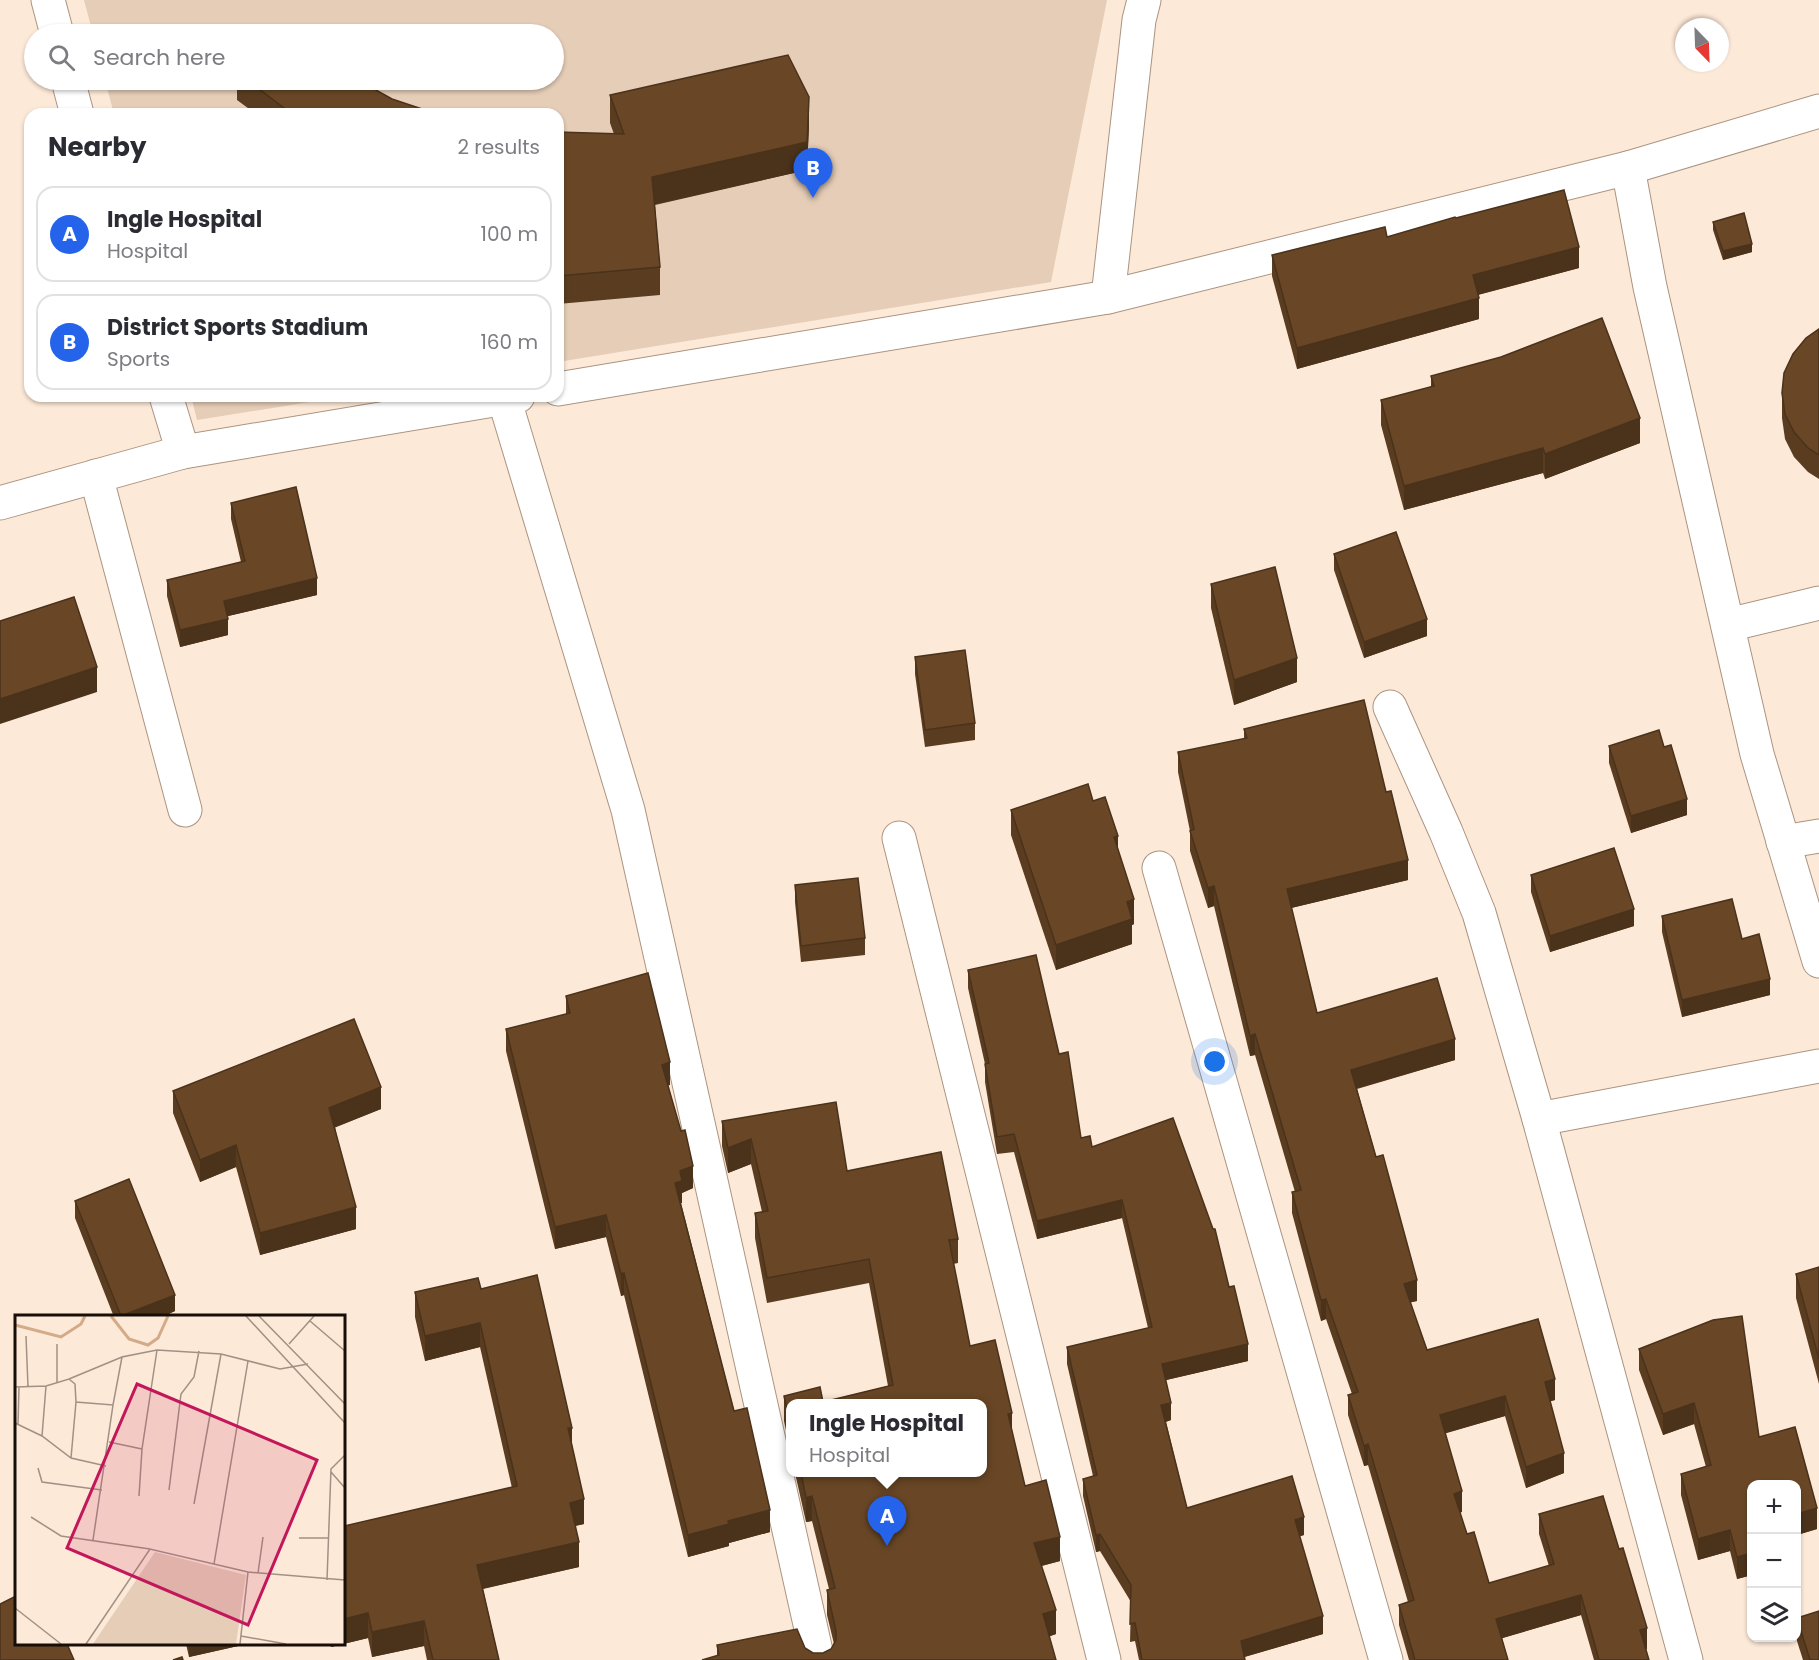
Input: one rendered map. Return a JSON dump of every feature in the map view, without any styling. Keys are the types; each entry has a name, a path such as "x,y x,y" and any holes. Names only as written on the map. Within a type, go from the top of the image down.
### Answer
{"street":[{"path":"48,0 54,24"},
{"path":"1108,297 1139,20 1144,0"},
{"path":"71,90 75,108"},
{"path":"564,388 1108,297 1628,168 1819,111"},
{"path":"1628,168 1650,287 1757,754 1819,961"},
{"path":"167,402 183,452"},
{"path":"0,503 183,452 481,402"},
{"path":"512,402 628,810 818,1660"},
{"path":"96,476 185,810"},
{"path":"1728,626 1819,603"},
{"path":"1390,707 1479,912 1539,1119 1686,1660"},
{"path":"1783,842 1819,836"},
{"path":"899,838 1104,1660"},
{"path":"1160,868 1386,1660"},
{"path":"1539,1119 1819,1066"}],"shaded area":[{"path":"84,0 1107,0 1051,282 564,361 564,108 112,108 108,90 564,90 564,24 90,24"},
{"path":"192,402 310,402 197,420"}],"building":[{"path":"788,55 809,97 807,142 652,177 660,267 564,275 564,132 624,134 610,95"},
{"path":"260,90 376,90 392,99 419,108 284,108"},
{"path":"1564,190 1579,247 1473,275 1479,298 1297,348 1272,255 1385,227 1387,237 1455,217"},
{"path":"1744,213 1752,244 1723,251 1713,222"},
{"path":"1602,318 1640,418 1545,454 1543,448 1404,486 1381,400 1434,386 1431,376 1501,357"},
{"path":"1819,329 1819,455 1808,448 1794,432 1785,414 1782,393 1784,373 1793,354 1806,338"},
{"path":"296,487 317,578 224,601 228,619 180,630 167,580 245,561 231,503"},
{"path":"1396,532 1427,619 1364,642 1334,554"},
{"path":"1275,567 1297,658 1234,680 1211,584"},
{"path":"74,597 97,667 0,699 0,621"},
{"path":"965,650 975,723 925,730 915,657"},
{"path":"1364,700 1386,792 1391,791 1408,860 1287,889 1317,1013 1437,978 1455,1039 1351,1070 1376,1157 1383,1155 1417,1280 1404,1284 1427,1350 1538,1319 1555,1379 1545,1382 1564,1453 1526,1467 1505,1396 1440,1415 1462,1491 1454,1494 1467,1534 1474,1532 1489,1583 1554,1564 1539,1514 1603,1496 1619,1549 1623,1548 1647,1628 1640,1630 1649,1660 1599,1660 1581,1595 1496,1619 1508,1660 1415,1660 1399,1605 1414,1600 1368,1444 1364,1446 1348,1395 1358,1392 1326,1299 1321,1300 1292,1192 1301,1190 1255,1034 1250,1036 1214,886 1208,888 1190,831 1194,829 1178,752 1247,738 1244,729"},
{"path":"1659,730 1664,747 1671,745 1687,799 1631,816 1609,746"},
{"path":"1088,784 1093,801 1105,797 1118,836 1114,837 1134,899 1127,902 1132,919 1056,945 1011,810"},
{"path":"1614,848 1634,909 1550,936 1531,875"},
{"path":"858,878 865,938 801,946 795,885"},
{"path":"1732,899 1742,939 1759,934 1770,979 1682,1000 1662,916"},
{"path":"1036,955 1059,1054 1068,1052 1081,1138 1090,1136 1092,1147 1173,1118 1213,1229 1215,1229 1229,1287 1234,1286 1248,1344 1162,1364 1171,1403 1161,1405 1187,1508 1292,1476 1304,1517 1295,1520 1323,1616 1241,1641 1245,1660 1142,1660 1135,1623 1130,1624 1131,1585 1100,1534 1096,1535 1083,1479 1097,1475 1067,1347 1152,1327 1122,1200 1037,1221 1014,1134 997,1137 985,1064 989,1063 968,970"},
{"path":"648,973 670,1062 662,1065 681,1131 685,1130 693,1166 680,1171 682,1181 675,1183 734,1411 747,1408 770,1510 688,1535 624,1273 621,1274 606,1215 555,1227 506,1029 570,1013 566,996"},
{"path":"354,1019 381,1087 329,1108 356,1207 260,1233 236,1145 200,1160 173,1091"},
{"path":"836,1102 847,1171 941,1152 958,1239 949,1240 970,1346 995,1340 1012,1413 1008,1414 1025,1486 1046,1480 1060,1537 1034,1543 1056,1610 1043,1614 1056,1660 702,1660 719,1655 717,1645 797,1629 805,1648 813,1653 823,1653 831,1649 836,1640 827,1590 835,1588 812,1496 806,1498 802,1477 987,1477 987,1399 835,1399 893,1385 869,1259 767,1278 755,1213 768,1211 751,1139 728,1148 722,1121"},
{"path":"129,1179 175,1295 121,1315 75,1201"},
{"path":"1819,1267 1819,1359 1796,1274"},
{"path":"537,1275 572,1428 568,1428 584,1499 570,1503 579,1542 477,1565 499,1660 433,1660 424,1621 372,1632 368,1613 345,1619 345,1526 517,1486 480,1323 425,1336 415,1292 478,1278 481,1289"},
{"path":"1742,1316 1759,1437 1795,1427 1817,1508 1801,1513 1801,1480 1747,1480 1747,1554 1737,1557 1730,1530 1698,1539 1681,1474 1711,1465 1694,1403 1663,1414 1639,1349 1713,1320"},
{"path":"820,1387 822,1399 786,1399 786,1405 784,1396"},
{"path":"15,1596 15,1645 67,1645 74,1660 0,1660 0,1604"},
{"path":"1819,1611 1819,1660 1810,1660 1801,1631 1801,1617"}],"place":[{"name":"District Sports Stadium","path":"813,198"},
{"name":"Ingle Hospital","path":"887,1546"}]}
